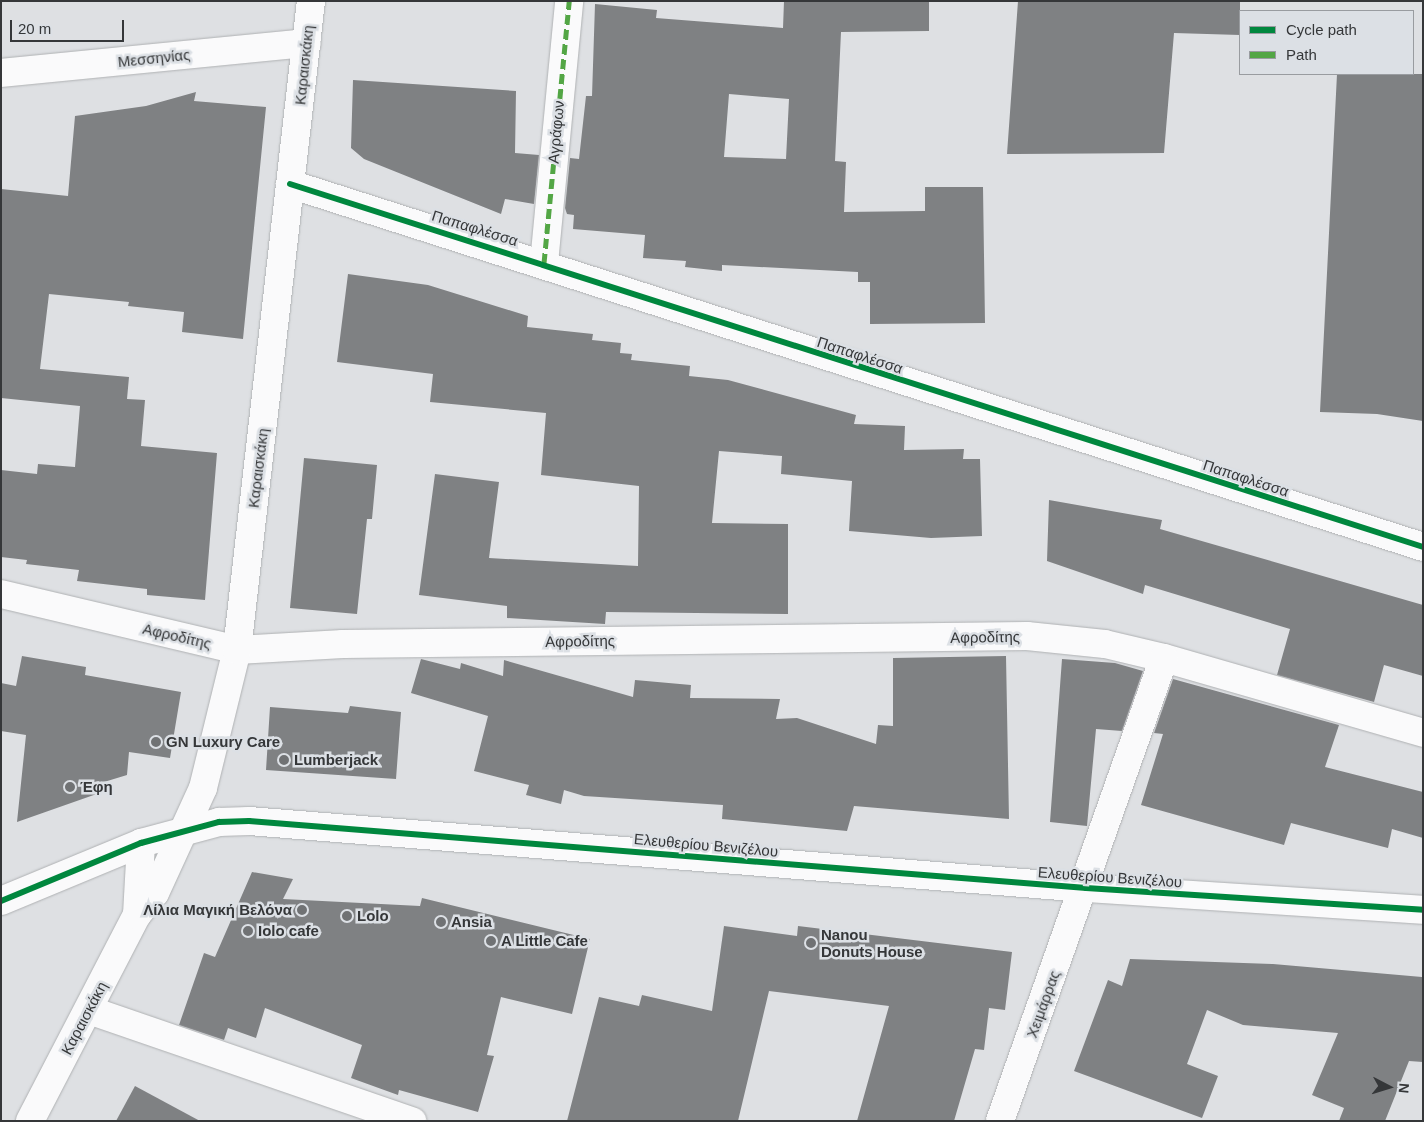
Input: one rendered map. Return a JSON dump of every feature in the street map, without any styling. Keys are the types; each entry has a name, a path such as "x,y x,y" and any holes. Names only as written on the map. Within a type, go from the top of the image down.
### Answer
{"street":[{"name":"Καραισκάκη","path":"30,1121 137,915 155,893 203,788 237,650 311,1"},
{"name":"Αγράφων","path":"544,263 569,1"},
{"name":"Μεσσηνίας","path":"1,73 306,43"},
{"name":"Παπαφλέσσα","path":"290,184 544,263 735,328 1423,547"},
{"name":"Αφροδίτης","path":"1,594 237,650 343,644 1027,636 1105,644 1164,658 1423,733"},
{"name":"Χειμάρρας","path":"1000,1121 1086,888 1164,658"},
{"name":"Ελευθερίου Βενιζέλου","path":"1,902 141,843 185,829 249,821 1086,888 1423,910"},
{"name":"Καραισκάκη","path":"137,915 141,843"},
{"path":"89,1010 412,1121"}],"building":[{"path":"784,1 929,1 929,31 841,32 835,161 846,162 844,212 925,211 925,187 983,187 985,323 870,324 870,282 858,282 858,272 722,265 722,271 685,267 686,261 643,258 645,235 573,229 574,215 567,214 565,208 570,158 579,159 586,96 592,96 595,4 657,10 656,18 783,28","holes":["729,94 789,99 786,159 724,157"]},
{"path":"1018,1 1240,1 1239,35 1174,33 1164,153 1007,154"},
{"path":"1423,74 1423,421 1377,414 1320,412 1337,75"},
{"path":"353,80 516,91 515,153 539,155 534,204 505,199 501,214 364,159 351,148"},
{"path":"196,92 194,101 266,107 243,339 182,332 184,312 128,306 129,302 49,294 40,369 129,377 127,399 145,400 141,446 217,453 205,600 147,595 147,589 77,581 79,570 26,564 27,560 1,557 1,470 37,474 38,464 75,467 80,406 1,398 1,189 68,196 75,116 146,106"},
{"path":"348,274 428,285 528,316 527,327 593,334 592,340 621,343 620,353 632,354 631,360 690,366 689,376 728,380 856,415 854,424 905,426 904,450 964,449 963,459 980,459 982,536 931,538 849,531 852,481 781,474 782,456 719,451 712,523 788,524 788,614 606,612 605,624 507,618 507,606 419,595 435,474 499,482 489,558 638,566 639,486 541,475 546,413 430,402 433,374 337,362"},
{"path":"304,458 377,465 372,519 367,519 357,614 290,608"},
{"path":"1049,500 1162,520 1160,529 1423,605 1423,676 1384,665 1374,702 1277,675 1290,629 1145,585 1143,594 1047,561"},
{"path":"22,656 86,667 85,675 181,692 170,758 129,752 127,775 104,782 108,790 17,822 26,735 1,731 1,683 16,686"},
{"path":"1006,656 1009,819 854,806 847,831 722,819 723,805 584,796 564,790 561,804 526,795 529,785 474,771 488,716 411,693 421,659 460,669 461,663 503,676 504,660 633,697 635,680 691,685 690,698 780,699 776,719 797,718 876,744 878,725 893,726 893,658"},
{"path":"1062,659 1115,663 1143,671 1122,731 1096,729 1087,826 1050,822"},
{"path":"1173,679 1339,725 1325,767 1423,792 1423,838 1392,829 1388,848 1291,823 1284,845 1141,805 1163,734 1154,733"},
{"path":"350,706 401,712 396,779 266,770 270,707 348,713"},
{"path":"252,872 293,879 283,899 420,906 422,898 590,939 572,1014 501,997 487,1055 494,1056 478,1112 399,1090 398,1095 351,1078 362,1045 265,1008 256,1038 228,1028 224,1040 179,1025 204,953 215,957"},
{"path":"724,926 797,936 798,926 1012,952 1005,1010 989,1008 984,1050 975,1049 954,1121 857,1121 889,1006 769,991 738,1121 567,1121 599,997 639,1006 642,995 712,1011"},
{"path":"1130,959 1273,964 1422,977 1423,1062 1409,1061 1385,1121 1339,1121 1344,1108 1312,1095 1338,1033 1243,1025 1207,1010 1187,1064 1218,1076 1202,1118 1074,1071 1108,980 1122,986"},
{"path":"135,1086 200,1121 116,1121"}],"marked path":[{"path":"544,263 569,1"}],"cycle path":[{"path":"290,184 1423,547"},
{"path":"1,901 141,843 219,822 249,821 1086,888 1423,910"}],"place":[{"name":"GN Luxury Care","path":"156,742"},
{"name":"Lumberjack","path":"284,760"},
{"name":"Έφη","path":"70,787"},
{"name":"Λίλια Μαγική Βελόνα","path":"302,910"},
{"name":"Lolo","path":"347,916"},
{"name":"Ansia","path":"441,922"},
{"name":"Iolo cafe","path":"248,931"},
{"name":"A Little Cafe","path":"491,941"},
{"name":"Nanou Donuts House","path":"811,943"}]}
